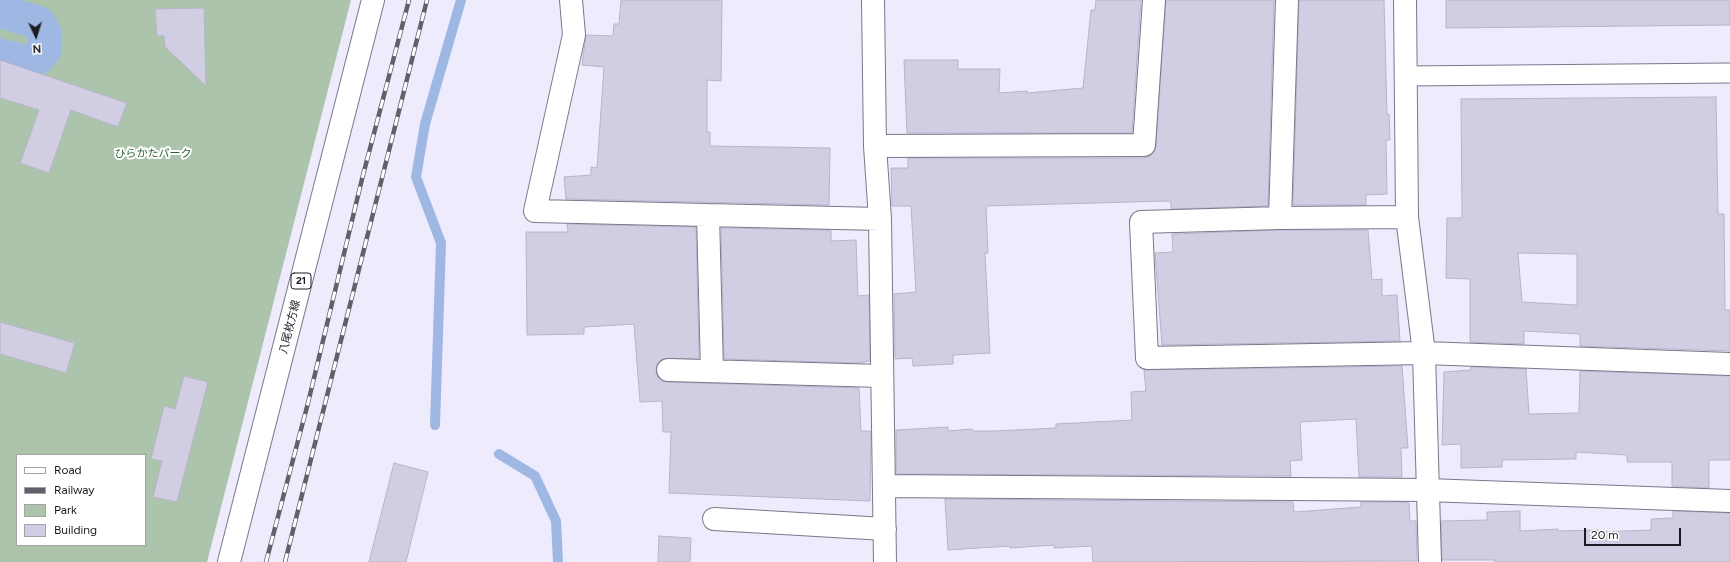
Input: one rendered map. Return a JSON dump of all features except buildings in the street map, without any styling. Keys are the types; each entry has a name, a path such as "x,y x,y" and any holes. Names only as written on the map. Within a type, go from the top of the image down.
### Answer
{"street":[{"name":"八尾枚方線","path":"230,562 374,0"},
{"path":"571,0 574,34 535,211 880,219"},
{"path":"873,0 875,146 880,219 885,562"},
{"path":"875,146 1144,145 1154,0"},
{"path":"1280,218 1287,0"},
{"path":"1405,0 1407,217 1424,353 1430,562"},
{"path":"708,215 712,371"},
{"path":"1407,217 1280,218 1141,222 1147,358 1424,353 1730,364"},
{"path":"668,370 882,376"},
{"path":"884,486 1427,490 1730,502"},
{"path":"714,519 885,529"}],"lane":[{"path":"1406,76 1730,73"}],"green space":[{"name":"ひらかたパーク","path":"0,0 351,0 207,562 0,562"}],"waterway":[{"path":"435,425 441,243 416,177 425,124 461,0"},
{"path":"0,11 39,23 45,34 45,49 38,58 28,63 0,55"},
{"path":"499,454 535,476 556,521 558,562"}],"railway":[{"path":"266,562 308,403 362,179 409,0"},
{"path":"285,562 427,0"}]}
